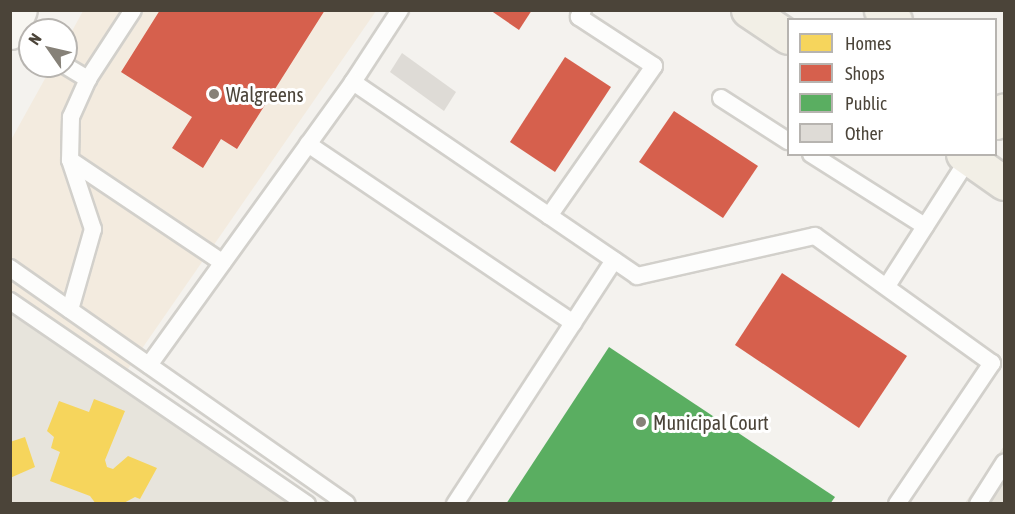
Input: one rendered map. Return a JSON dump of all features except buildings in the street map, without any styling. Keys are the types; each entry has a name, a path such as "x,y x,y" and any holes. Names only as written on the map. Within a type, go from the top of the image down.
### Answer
{"main road":[{"path":"10,32 20,10"},
{"path":"748,10 787,36"},
{"path":"968,156 1005,183"}],"lane":[{"path":"70,310 93,229 70,160 71,117 88,80 133,10"},
{"path":"149,365 353,82 400,10"},
{"path":"549,216 654,66 579,16 583,10"},
{"path":"78,74 88,80"},
{"path":"353,82 637,276 815,236 992,363 897,504"},
{"path":"721,98 787,140"},
{"path":"308,144 573,323"},
{"path":"814,156 925,226"},
{"path":"887,286 968,156"},
{"path":"70,160 223,263"},
{"path":"455,504 614,260"},
{"path":"10,268 347,504"},
{"path":"10,301 307,504"},
{"path":"978,504 1005,463"}],"shaded area":[{"path":"83,11 376,11 123,376 11,297 11,140 45,78 78,78 78,20"},
{"path":"10,297 296,503 11,503"},
{"path":"1004,446 1004,503 965,503"}],"place":[{"name":"Walgreens","path":"214,94"},
{"name":"Municipal Court","path":"641,422"}]}
